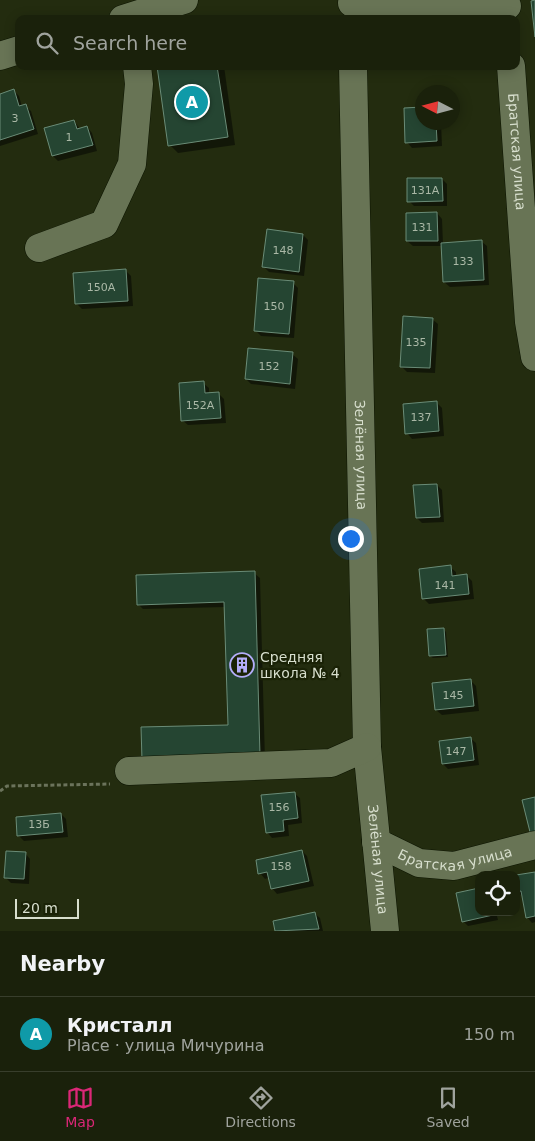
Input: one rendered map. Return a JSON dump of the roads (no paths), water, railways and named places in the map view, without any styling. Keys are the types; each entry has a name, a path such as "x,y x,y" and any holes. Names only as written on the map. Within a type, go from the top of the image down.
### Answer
{"street":[{"path":"137,15 184,0"},
{"path":"352,7 507,8"},
{"path":"0,56 15,51"},
{"path":"39,248 104,224 132,164 139,84 137,70"},
{"name":"Зелёная улица","path":"353,70 367,747 385,931"},
{"name":"Братская улица","path":"511,70 529,322 535,357"},
{"path":"129,771 331,763 367,747"},
{"name":"Братская улица","path":"376,842 419,863 454,866 535,845"}],"place":[{"name":"Кристалл","path":"192,102"},
{"name":"Средняя школа № 4","path":"242,665"}]}
